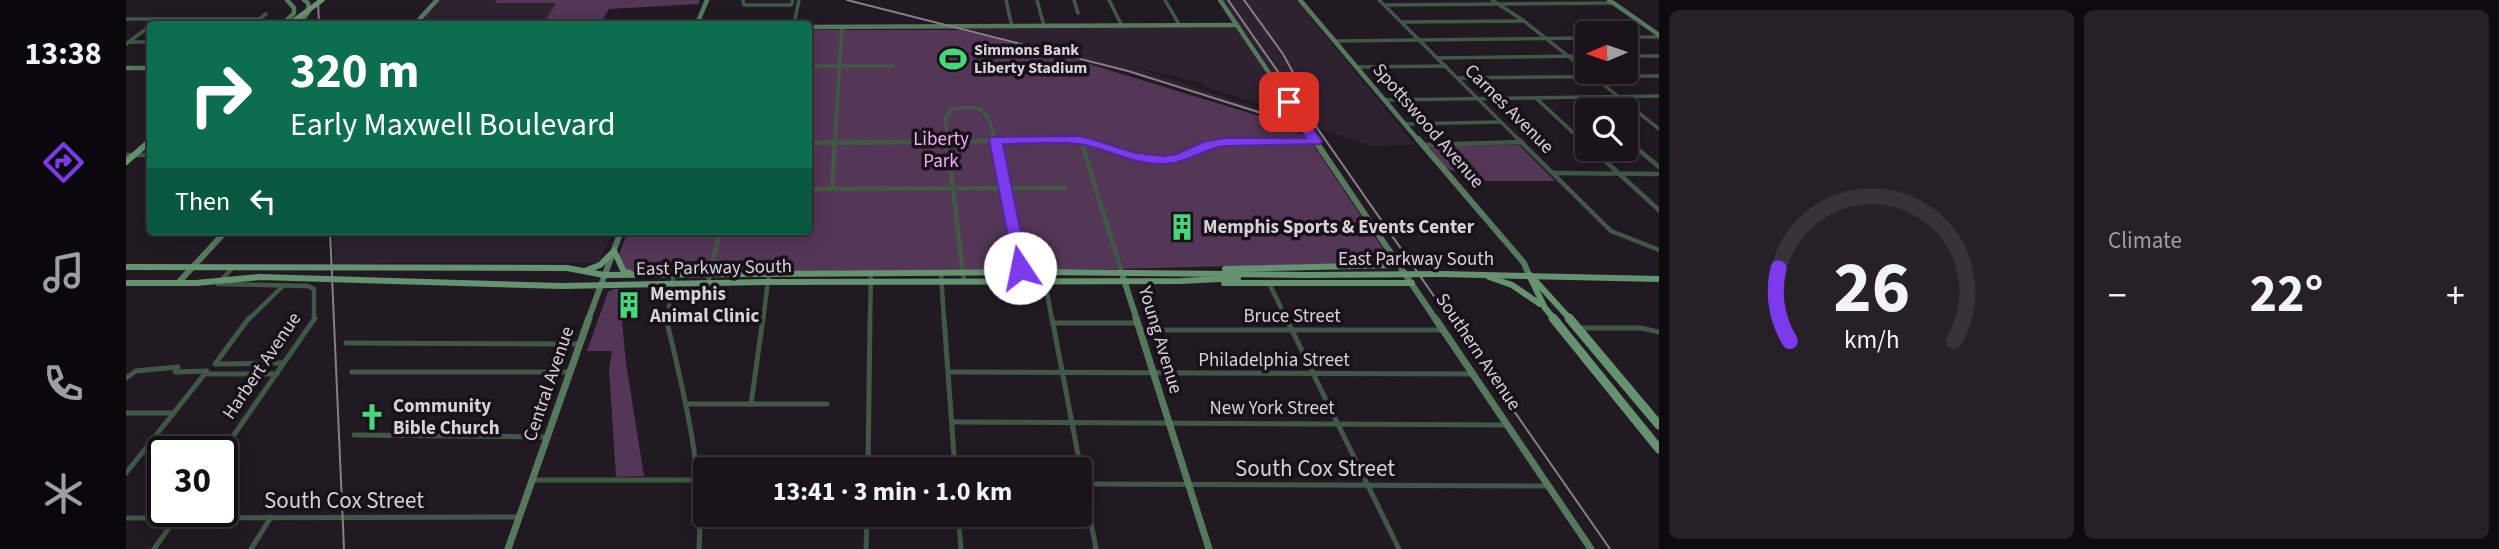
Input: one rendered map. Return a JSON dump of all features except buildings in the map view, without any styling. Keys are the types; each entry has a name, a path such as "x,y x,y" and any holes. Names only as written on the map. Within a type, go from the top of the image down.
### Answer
{"main road":[{"path":"286,0 295,8 286,21"},
{"path":"302,21 309,12 308,3 304,0"},
{"path":"418,21 437,0"},
{"path":"698,21 707,0"},
{"name":"Southern Avenue","path":"1220,0 1591,549"},
{"name":"Spottswood Avenue","path":"1300,0 1524,263 1529,275"},
{"path":"293,21 321,1"},
{"path":"1611,2 1659,36"},
{"path":"812,27 1237,25"},
{"path":"126,69 147,69"},
{"path":"126,162 147,144"},
{"path":"178,283 222,235"},
{"name":"Central Avenue","path":"508,549 620,235"},
{"path":"581,271 595,268 614,251 624,272 638,275"},
{"path":"1169,272 1399,265"},
{"name":"East Parkway South","path":"126,267 567,268 604,275 674,275 709,279"},
{"name":"East Parkway South","path":"1123,277 1169,272 1304,275 1475,274 1658,280"},
{"name":"East Parkway South","path":"871,278 940,273 1022,277"},
{"path":"1475,274 1512,285 1545,308"},
{"name":"East Parkway South","path":"126,283 218,281 260,276 390,282 600,286 768,278 871,278 964,282 1043,276 1182,281 1304,275"},
{"path":"1529,275 1545,308 1659,449"},
{"path":"1529,275 1538,281 1657,422"},
{"name":"Young Avenue","path":"1123,277 1209,549"},
{"path":"1182,281 1270,285 1412,283"},
{"path":"1635,420 1657,422"}],"street":[{"path":"743,0 746,5 757,6 789,5 793,0"},
{"path":"795,21 799,0"},
{"path":"1006,0 1012,27"},
{"path":"1037,0 1044,26"},
{"path":"1074,0 1079,13"},
{"path":"1110,0 1122,26"},
{"path":"1165,0 1180,26"},
{"name":"Carnes Avenue","path":"1379,0 1615,233 1659,250"},
{"path":"1492,0 1524,21 1575,61"},
{"path":"1385,5 1611,2"},
{"path":"258,21 266,14"},
{"path":"126,19 261,19"},
{"path":"1402,22 1524,21"},
{"path":"832,189 842,27"},
{"path":"127,43 147,29"},
{"path":"1638,37 1659,36"},
{"path":"1335,41 1575,38"},
{"path":"127,43 147,42"},
{"path":"1638,56 1659,56"},
{"path":"1438,58 1575,57"},
{"path":"812,66 894,66"},
{"path":"1357,67 1446,66"},
{"path":"1638,75 1659,75"},
{"path":"1458,78 1575,76"},
{"path":"1604,84 1659,129"},
{"path":"1384,100 1659,96"},
{"path":"1536,98 1575,134"},
{"path":"964,282 945,119 950,110 966,107 983,110 991,119 1022,277"},
{"path":"1404,124 1502,122"},
{"path":"812,142 1081,140 1135,157 1163,160 1224,142 1315,141"},
{"name":"Young Avenue","path":"1081,140 1123,277"},
{"path":"1421,145 1522,142"},
{"path":"1638,149 1659,167"},
{"path":"126,155 147,155"},
{"path":"1606,161 1659,210"},
{"path":"1554,173 1659,174"},
{"path":"812,189 1065,188"},
{"path":"709,279 719,235"},
{"path":"218,281 233,267"},
{"path":"940,273 954,457"},
{"path":"674,275 666,316 687,404 694,457"},
{"path":"1043,276 1077,457"},
{"path":"751,404 768,278"},
{"path":"868,457 871,278"},
{"name":"Harbert Avenue","path":"218,281 221,286 308,286 314,289 315,318 233,436"},
{"path":"1270,285 1399,549"},
{"path":"283,286 252,314 215,364 284,363"},
{"name":"Bruce Street","path":"1053,323 1292,330 1444,330"},
{"path":"1578,328 1641,328 1659,332"},
{"path":"346,343 579,344"},
{"path":"126,377 136,371 277,373"},
{"path":"352,372 569,372"},
{"name":"Philadelphia Street","path":"948,372 1474,374"},
{"path":"126,473 206,373"},
{"path":"687,404 827,404"},
{"path":"126,413 174,413"},
{"name":"New York Street","path":"953,422 1508,425"},
{"path":"354,435 547,437"},
{"path":"532,480 693,480"},
{"name":"South Cox Street","path":"1092,484 1549,486"},
{"name":"South Cox Street","path":"126,518 147,516"},
{"name":"South Cox Street","path":"238,516 343,519 520,517"},
{"path":"251,549 271,517"},
{"path":"154,549 170,527"},
{"path":"699,549 701,527"},
{"path":"866,549 867,527"},
{"path":"959,527 961,549"},
{"path":"1091,527 1096,549"}],"shaded area":[{"path":"440,0 557,3 545,21 421,21"},
{"path":"1223,0 1296,0 1415,145 1371,146 1309,125"},
{"path":"1236,28 1293,114 1205,87 1202,83 1133,67 1294,120 1299,127 1165,81 963,29"},
{"path":"333,235 611,235 598,263 391,263 334,266"}],"green space":[{"path":"497,0 700,0 698,4 609,9 602,21 545,21 556,3 495,3"},
{"name":"Liberty Park","path":"812,30 960,30 1040,49 1266,118 1308,137 1390,259 1374,259 1374,263 1112,269 627,272 618,257 626,235 812,235"},
{"path":"1519,145 1555,181 1479,181 1446,168 1429,146"},
{"path":"619,289 626,363 644,476 616,477 609,369 612,351 587,351 608,292"}],"railway":[{"path":"318,0 319,21"},
{"path":"847,0 1128,71 1293,123"},
{"path":"1228,0 1610,549"},
{"path":"1244,0 1283,54 1308,100"},
{"path":"330,235 344,549"}],"place":[{"name":"Simmons Bank Liberty Stadium","path":"953,59"},
{"name":"Memphis Sports & Events Center","path":"1182,227"},
{"name":"Memphis Animal Clinic","path":"629,305"},
{"name":"Community Bible Church","path":"372,417"}],"route":[{"path":"1020,268 995,140 1081,140 1135,157 1163,160 1188,155 1207,145 1224,142 1315,141 1289,102"}]}
